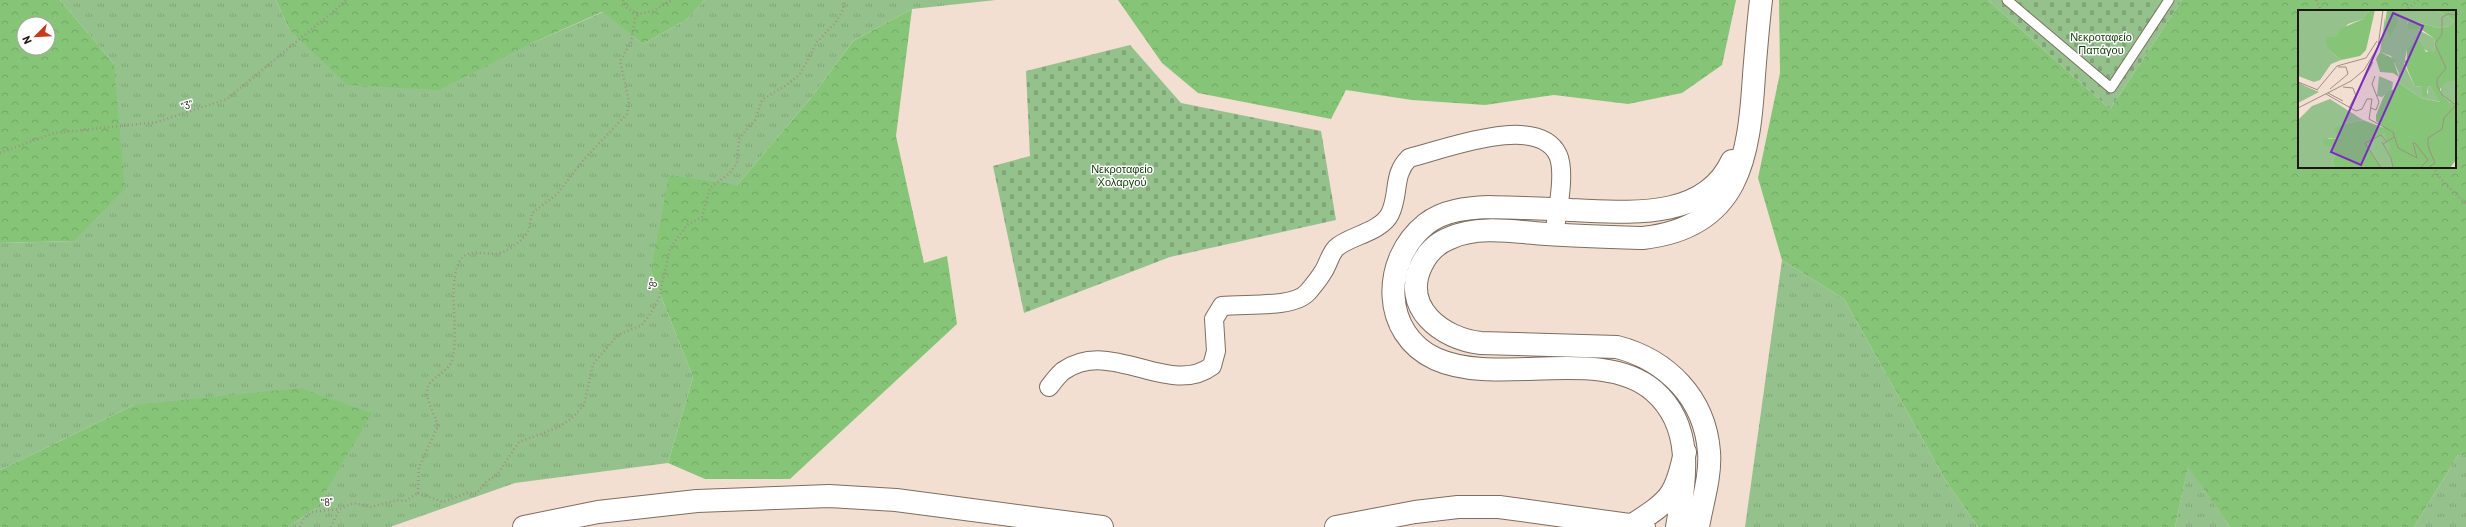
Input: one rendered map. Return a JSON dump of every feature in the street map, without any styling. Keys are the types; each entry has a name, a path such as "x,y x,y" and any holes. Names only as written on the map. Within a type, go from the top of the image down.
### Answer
{"main road":[{"path":"1698,527 1707,480 1709,453 1707,434 1700,413 1688,393 1671,374 1655,361 1637,352 1617,347 1465,342 1438,328 1426,315 1419,303 1416,289 1418,273 1434,247 1450,237 1472,232 1500,231 1643,238 1664,236 1682,229 1711,212 1735,184 1741,166 1751,121 1761,0"},
{"path":"1677,527 1686,480 1684,452 1680,431 1670,410 1656,392 1636,379 1615,373 1586,369 1478,368 1457,366 1437,359 1421,350 1407,335 1396,316 1392,295 1394,276 1400,255 1412,237 1427,223 1445,214 1465,208 1650,212 1677,206 1698,197 1718,183 1730,167 1738,148 1756,49"},
{"path":"1336,527 1415,512 1458,507 1499,507 1639,526 1665,504 1672,495 1679,477 1684,452"},
{"path":"524,527 598,512 697,501 829,496 896,500 1102,527"}],"street":[{"path":"1049,387 1063,371 1082,361 1099,359 1185,376 1202,374 1212,366 1216,351 1214,319 1222,306 1242,303 1267,306 1289,301 1306,294 1323,272 1336,248 1375,228 1389,216 1395,198 1400,168 1409,158 1507,134 1532,135 1545,141 1558,155 1561,172 1554,234"}],"lane":[{"path":"2007,0 2111,88 2169,0"}],"path":[{"name":"\"3\"","path":"0,153 54,133 157,122 227,99 347,0"},
{"path":"623,0 627,8 639,14 654,11 672,0"},
{"name":"\"8\"","path":"300,527 303,520 311,512 340,509 354,503 372,507 397,500 405,502 418,493 443,502 467,493 477,494 487,481 497,475 519,442 559,426 572,418 584,405 593,364 618,335 642,325 651,313 659,298 670,248 687,225 702,217 710,188 730,173 737,163 739,139 755,120 762,100 788,84 800,74 817,42 836,22 843,10 844,0"},
{"path":"2316,0 2321,10"},
{"path":"2406,10 2418,0"},
{"path":"418,493 419,467 438,426 427,394 429,385 435,377 445,372 453,357 456,323 452,284 456,268 462,257 470,253 495,254 523,238 529,230 532,213 557,194 586,157 627,114 629,102 620,61 631,42 636,18 639,14"},
{"path":"2434,168 2443,182 2466,204"},
{"path":"331,527 340,509"}],"green space":[{"path":"0,0 60,0 114,64 125,189 74,241 0,243"},
{"path":"60,0 276,0 289,29 530,44 603,12 643,44 686,20 705,0 996,0 912,9 853,41 810,99 737,185 651,271 693,377 668,463 515,483 390,527 288,527 316,508 134,405 0,470 0,243 74,241 114,64"},
{"path":"276,0 705,0 686,20 643,44 602,12 530,44 439,90 347,85 289,29"},
{"path":"1118,0 1736,0 1722,65 1682,93 1628,104 1554,95 1485,105 1412,100 1346,90 1331,119 1198,93 1162,63"},
{"path":"1779,0 1988,0 2110,109 2182,0 2466,0 2466,455 2458,455 2414,527 2230,527 2188,467 2175,527 1978,527 1946,481 1844,299 1782,260 1758,178 1780,73"},
{"name":"Νεκροταφείο Παπάγου","path":"1988,0 2182,0 2110,109"},
{"path":"912,9 896,136 924,263 947,256 957,324 790,479 705,479 668,463 693,377 651,271 669,175 737,185 810,99 853,41"},
{"name":"Νεκροταφείο Χολαργού","path":"1130,45 1181,103 1321,131 1336,220 1170,257 1024,313 993,166 1030,156 1026,71"},
{"path":"1782,260 1844,299 1946,481 1978,527 1745,527"},
{"path":"300,388 372,413 316,508 288,527 0,527 0,470 134,405"},
{"path":"2458,455 2466,455 2466,527 2414,527"},
{"path":"2188,466 2230,527 2175,527"}]}
